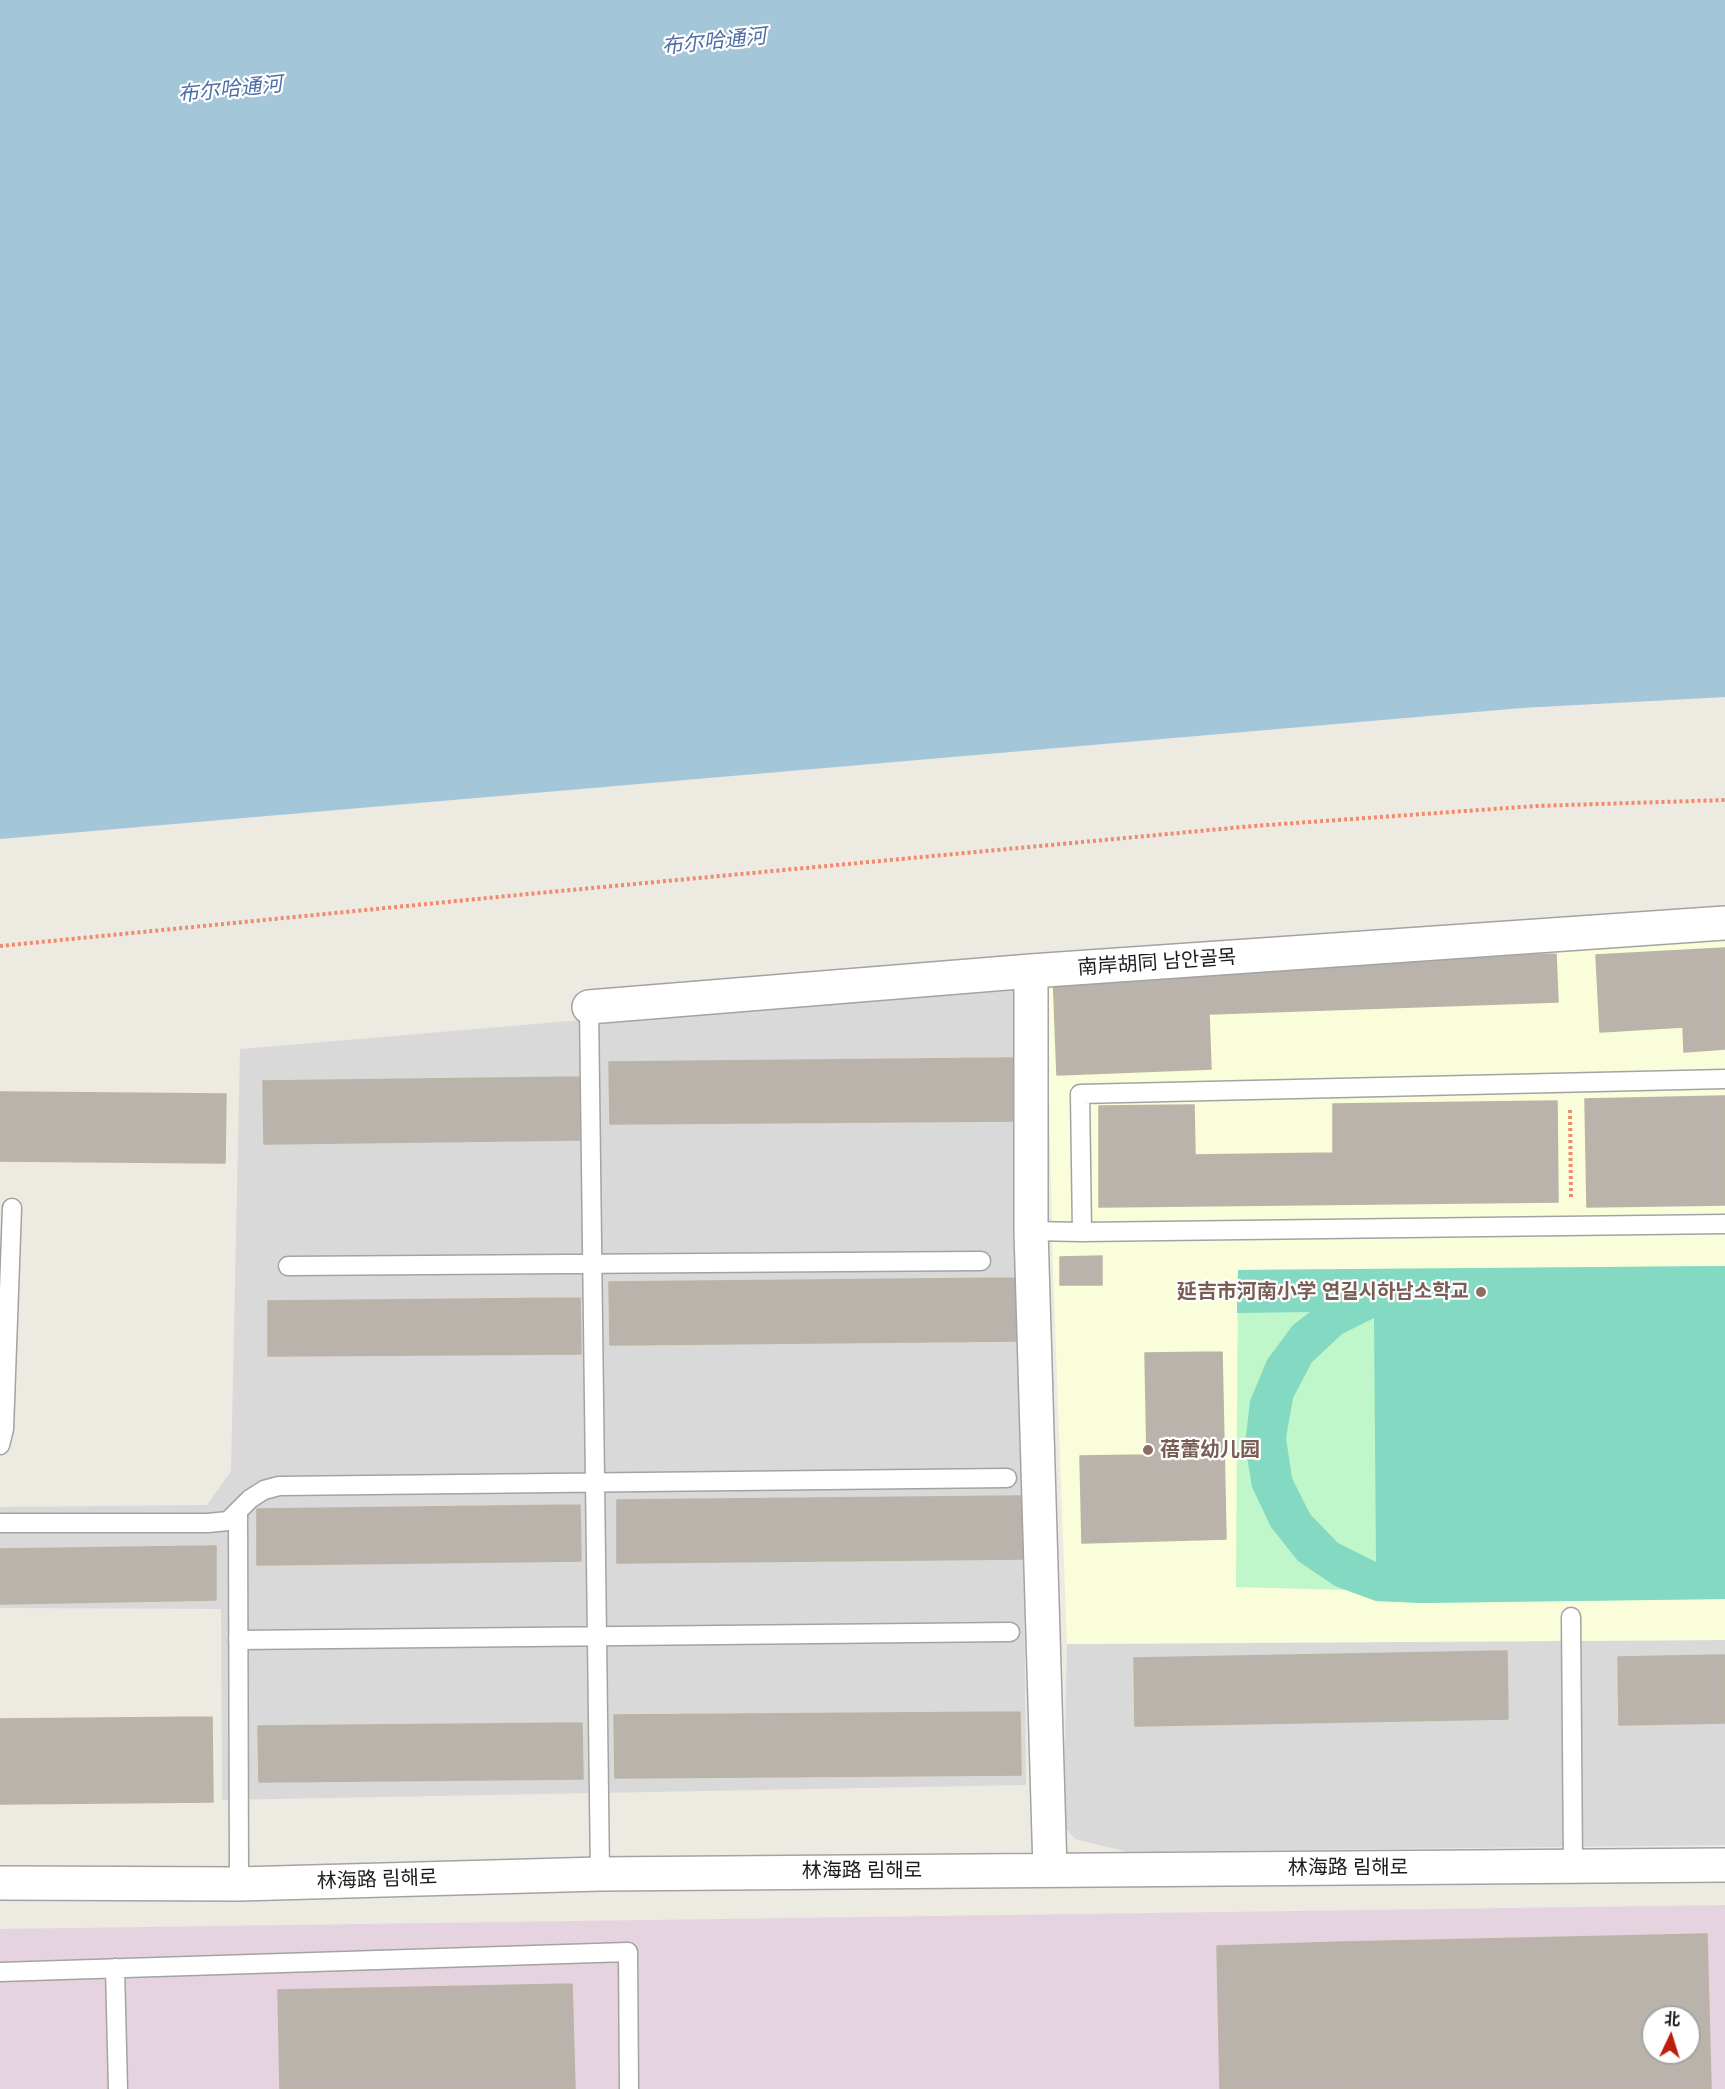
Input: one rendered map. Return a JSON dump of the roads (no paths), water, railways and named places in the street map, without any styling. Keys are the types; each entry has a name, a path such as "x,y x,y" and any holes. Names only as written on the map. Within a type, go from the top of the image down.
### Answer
{"street":[{"name":"南岸胡同 남안골목","path":"589,1007 1032,972 1725,923"},
{"path":"1032,972 1031,1231 1050,1870"},
{"name":"林海路 림해로","path":"0,1883 239,1884 600,1874 1725,1865"}],"lane":[{"path":"589,1007 600,1874"},
{"path":"1082,1232 1080,1094 1725,1079"},
{"path":"0,1445 4,1429 12,1208"},
{"path":"1031,1231 1725,1224"},
{"path":"288,1266 981,1261"},
{"path":"0,1523 208,1523 228,1521 250,1499 264,1490 279,1486 1007,1478"},
{"path":"237,1511 239,1884"},
{"path":"1571,1617 1573,1866"},
{"path":"238,1640 1010,1632"},
{"path":"0,1972 628,1952 629,2089"},
{"path":"116,1968 118,2089"}],"water":[{"name":"布尔哈通河","path":"0,0 1725,0 1725,697 1522,708 0,839"}],"place":[{"name":"延吉市河南小学 연길시하남소학교","path":"1481,1292"},
{"name":"蓓蕾幼儿园","path":"1148,1450"}]}
